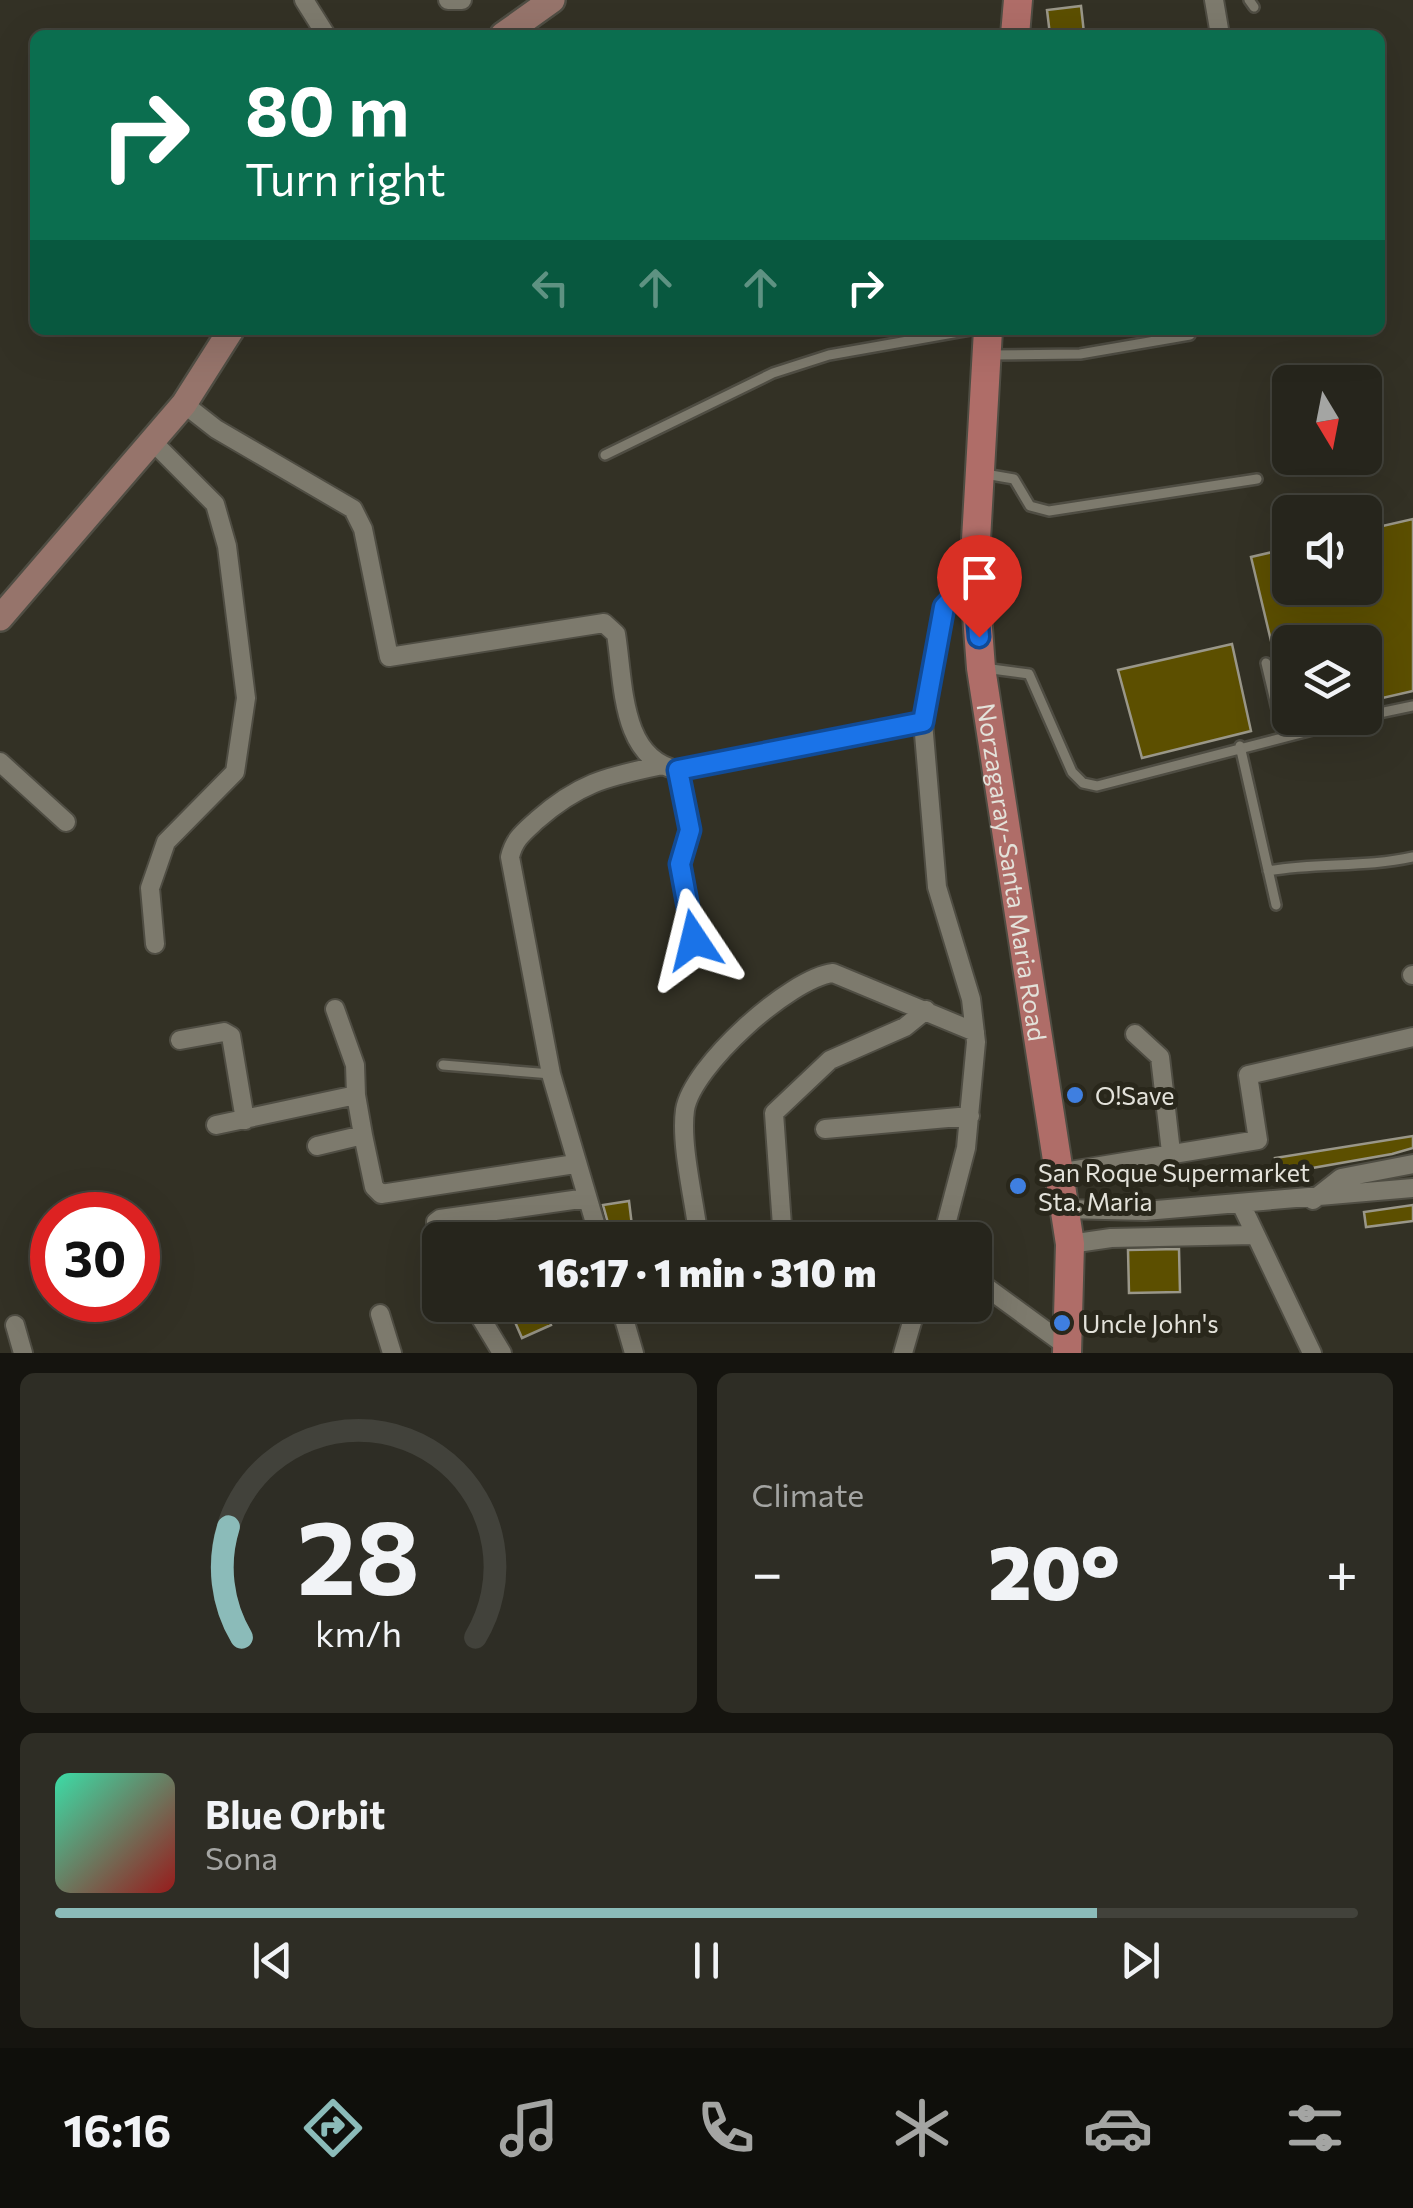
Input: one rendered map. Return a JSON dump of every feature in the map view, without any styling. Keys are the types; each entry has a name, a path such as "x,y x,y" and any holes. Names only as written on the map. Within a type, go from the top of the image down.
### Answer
{"main road":[{"path":"1015,30 1018,0"},
{"path":"508,30 534,5"},
{"path":"0,618 184,404 229,335"},
{"name":"Norzagaray-Santa Maria Road","path":"987,343 974,575 981,668 1070,1244 1067,1350"}],"street":[{"path":"304,0 323,30"},
{"path":"448,0 462,0"},
{"path":"1214,0 1219,30"},
{"path":"184,404 216,429 353,509 363,529 388,657 604,623 611,628 636,738 644,755 658,766"},
{"path":"153,442 215,504 227,546 246,698 235,772 166,842 150,888 155,944"},
{"path":"947,1222 966,1148 975,1032 968,986 937,887 923,722 944,607 974,575"},
{"path":"594,1222 551,1074 510,857 512,846 569,792 599,779 658,766 678,770 923,722"},
{"path":"0,762 66,822"},
{"path":"678,770 690,830 680,864 694,940"},
{"path":"697,1222 686,1107 696,1082 771,1006 817,975 848,976 975,1032"},
{"path":"336,1009 354,1065 362,1135 374,1187 381,1194 575,1164"},
{"path":"781,1222 774,1113 830,1060 905,1028 926,1010"},
{"path":"180,1040 224,1032 231,1036 245,1120"},
{"path":"1135,1034 1160,1057 1171,1152"},
{"path":"1058,1173 1258,1140 1248,1075 1413,1037"},
{"path":"216,1125 356,1095"},
{"path":"825,1129 970,1116"},
{"path":"317,1146 362,1135"},
{"path":"1314,1200 1341,1178 1413,1164"},
{"path":"1064,1210 1145,1211 1314,1200 1413,1188"},
{"path":"436,1222 587,1198"},
{"path":"1241,1204 1252,1235 1312,1353"},
{"path":"1070,1244 1111,1238 1252,1235"},
{"path":"992,1292 1067,1350"},
{"path":"380,1314 392,1353"},
{"path":"483,1322 502,1353"},
{"path":"625,1322 634,1353"},
{"path":"903,1353 912,1322"},
{"path":"15,1325 23,1353"}],"lane":[{"path":"605,455 773,374 829,355 942,335"},
{"path":"987,343 1080,354 1190,335"},
{"path":"981,473 1014,479 1030,506 1049,511 1256,478"},
{"path":"1266,663 1272,688"},
{"path":"981,668 1029,674 1072,772 1082,783 1097,786 1283,735"},
{"path":"1382,713 1413,706"},
{"path":"1240,746 1276,905"},
{"path":"1268,872 1312,863 1370,864 1413,857"},
{"path":"443,1065 551,1074"}],"building":[{"path":"1081,6 1084,30 1049,30 1047,10"},
{"path":"1413,519 1413,691 1382,698 1382,625 1272,625 1272,645 1251,557 1272,552 1272,605 1382,605 1382,526"},
{"path":"1232,644 1251,731 1142,758 1118,670"},
{"path":"1413,1136 1413,1148 1392,1154 1278,1174 1275,1158"},
{"path":"629,1201 632,1222 608,1222 603,1205"},
{"path":"1413,1205 1413,1221 1366,1227 1364,1212"},
{"path":"1179,1249 1180,1292 1129,1293 1128,1250"},
{"path":"515,1322 550,1322 551,1325 522,1338"}],"place":[{"name":"O!Save","path":"1075,1095"},
{"name":"San Roque Supermarket Sta. Maria","path":"1018,1186"},
{"name":"Uncle John's","path":"1062,1323"}],"route":[{"path":"694,940 680,864 690,830 678,770 752,752 923,722 944,607 974,575 979,637"}]}
